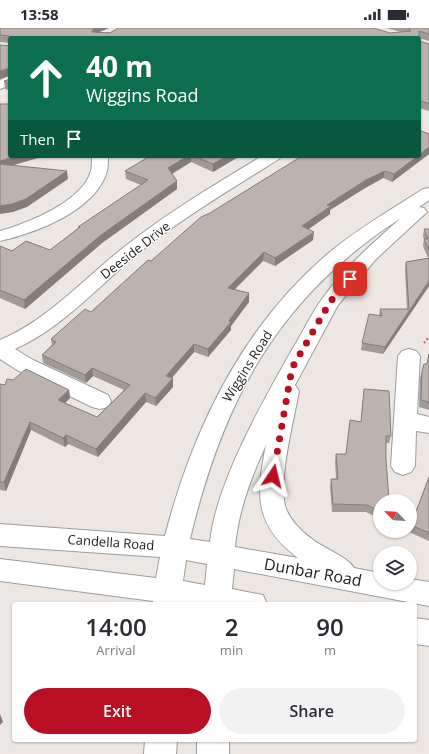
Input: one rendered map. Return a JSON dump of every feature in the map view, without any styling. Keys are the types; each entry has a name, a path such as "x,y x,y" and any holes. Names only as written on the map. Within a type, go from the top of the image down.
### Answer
{"street":[{"path":"0,236 44,221 84,195 97,176 100,158"},
{"name":"Deeside Drive","path":"0,348 26,336 41,326 72,302 133,249 188,209 270,158"},
{"name":"Wiggins Road","path":"167,598 175,547 192,483 209,435 225,399 266,333 325,265 373,228 429,193"},
{"path":"0,570 167,598 217,602 224,530 238,483 252,447 292,368 330,302 369,256 429,202"},
{"path":"0,348 25,365 100,401"},
{"path":"403,466 408,356"},
{"path":"292,368 271,489 273,508 283,526 316,558 366,581"},
{"path":"405,420 429,425"},
{"name":"Candella Road","path":"0,536 175,547 221,556"},
{"name":"Dunbar Road","path":"221,556 366,581 429,594"},
{"path":"417,631 429,633"},
{"path":"160,754 161,742"},
{"path":"213,742 213,754"}],"building":[{"path":"0,28 94,28 92,32 110,33 118,28 374,28 390,33 411,31 408,28 429,28 429,34 419,31 419,36 0,35"},
{"path":"421,42 429,44 429,104 421,101"},
{"path":"0,45 8,46 8,69 0,71"},
{"path":"0,104 8,104 8,158 10,158 0,161"},
{"path":"421,131 429,134 429,147 421,153"},
{"path":"147,158 185,158 168,168 177,181 101,235 24,300 0,290 0,246 12,251 26,241 50,250 80,227 78,227 148,180 125,171"},
{"path":"199,158 224,158 213,164"},
{"path":"299,158 415,158 394,174 385,171 366,180 327,205 331,206 302,226 314,232 275,258 264,252 228,288 249,293 229,321 231,322 208,349 194,344 166,376 173,378 155,398 145,393 96,449 66,435 63,438 30,422 4,482 0,482 0,384 5,385 7,379 13,380 26,369 69,390 58,400 97,417 130,385 92,368 85,375 42,355 56,342 51,339 85,309 91,312 148,260 151,261 201,217 210,213"},
{"path":"0,164 67,171 26,199 0,206"},
{"path":"424,229 429,229 429,250 424,239 428,239"},
{"path":"429,258 429,281 385,347 362,343 369,314 382,316 380,309 409,309 406,262"},
{"path":"429,354 429,402 421,400 422,371 424,364 427,364"},
{"path":"364,389 389,391 391,436 386,436 389,494 373,494 373,508 367,505 333,504 331,479 338,479 336,454 346,454 350,420 361,422"},
{"path":"429,477 429,533 417,528 417,509"}],"route":[{"path":"273,476 292,368 330,302 350,279"}]}
